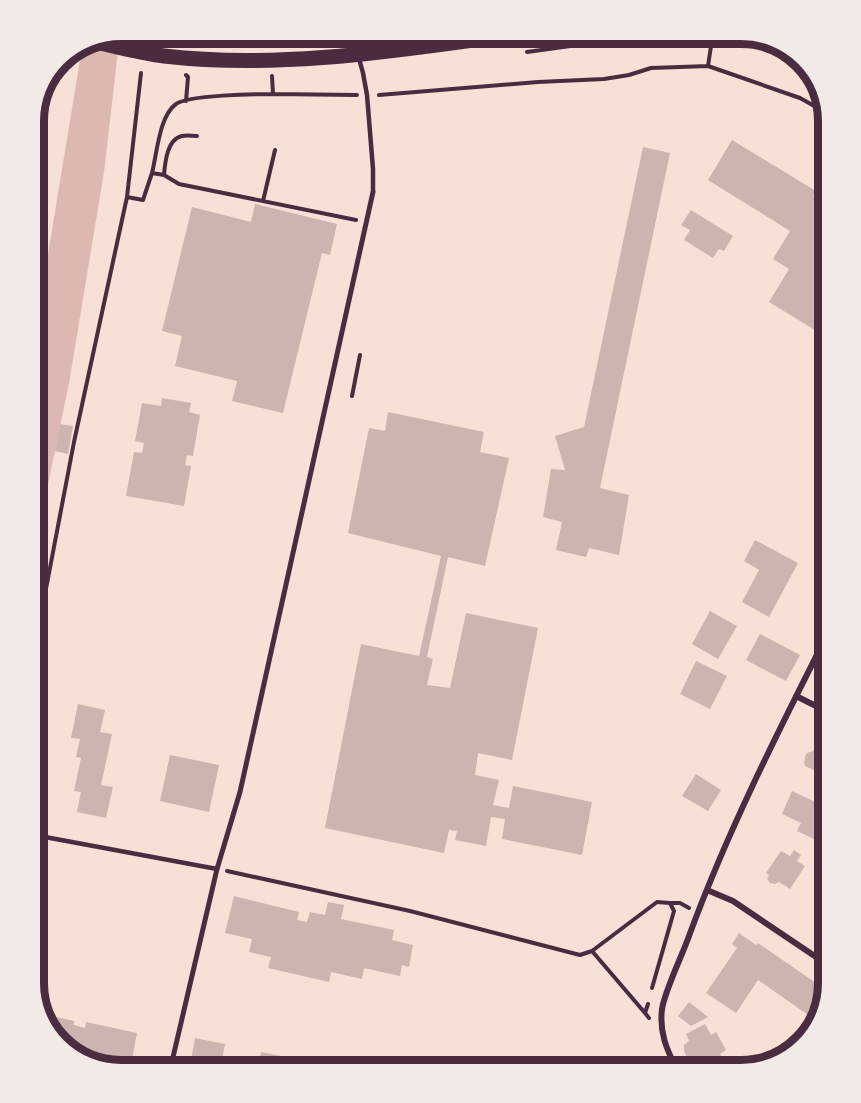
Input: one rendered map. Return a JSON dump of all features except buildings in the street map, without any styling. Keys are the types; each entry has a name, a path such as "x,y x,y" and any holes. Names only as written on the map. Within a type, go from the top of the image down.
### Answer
{"main road":[{"path":"109,45 167,56 271,61 358,56 449,44"}],"street":[{"path":"172,1060 217,870 240,792 373,192"},
{"path":"672,1060 664,1045 663,1008 698,912 729,838 818,653"},
{"path":"796,696 818,707"},
{"path":"707,890 733,901 818,958"}],"lane":[{"path":"355,43 367,95 374,169 373,192"},
{"path":"43,837 217,870"}],"path":[{"path":"708,66 711,44"},
{"path":"167,56 188,78 186,101"},
{"path":"127,197 143,200 164,123 168,113 177,103 232,94 367,95 604,79 629,75 651,68 708,66 800,98 816,107"},
{"path":"43,602 74,442 127,197 141,73"},
{"path":"272,76 273,94"},
{"path":"164,175 170,147 175,140 180,136 197,136"},
{"path":"263,201 275,150"},
{"path":"152,173 164,175 179,184 367,223"},
{"path":"352,396 360,355"},
{"path":"217,870 410,911 580,955 592,951 657,902 680,903 698,912"},
{"path":"652,991 674,911 670,903"},
{"path":"592,951 645,1013 662,1028"},
{"path":"645,1013 648,1002"}],"shaded area":[{"path":"119,43 104,172 69,383 44,506 44,279 81,55 96,48"}]}
